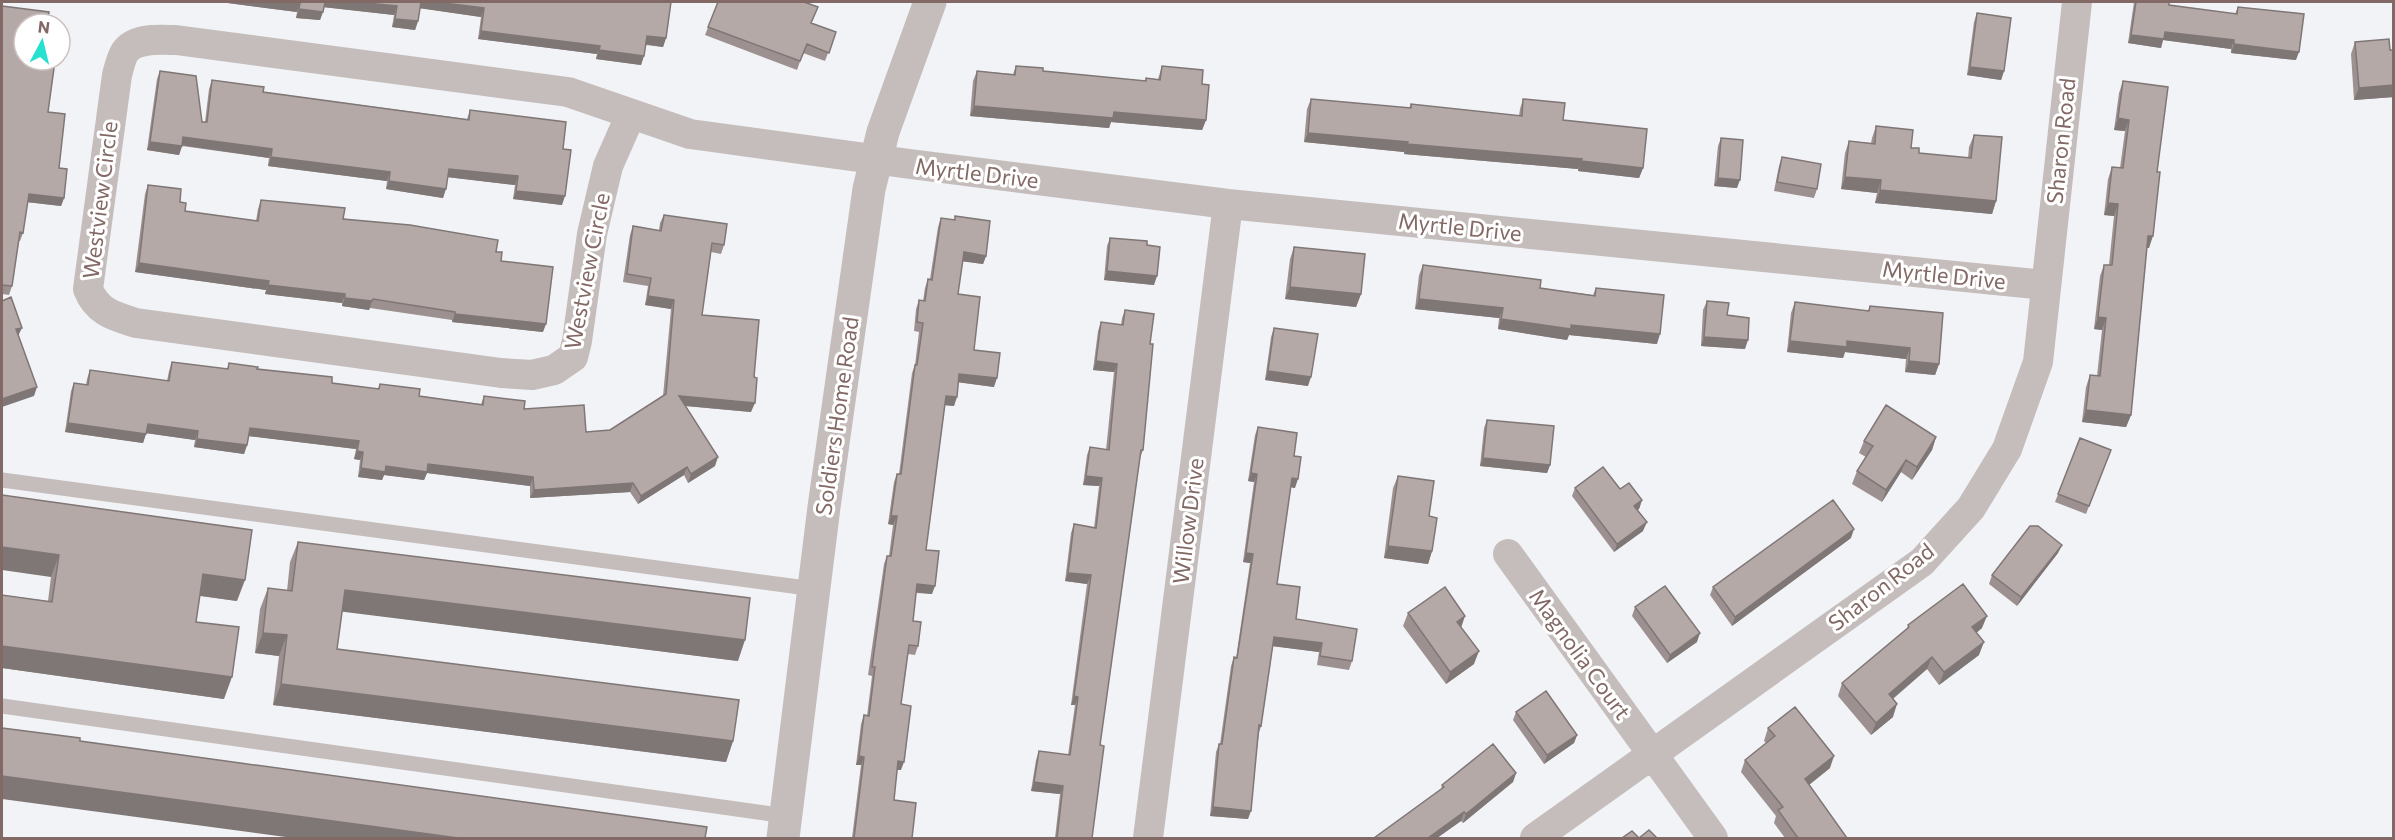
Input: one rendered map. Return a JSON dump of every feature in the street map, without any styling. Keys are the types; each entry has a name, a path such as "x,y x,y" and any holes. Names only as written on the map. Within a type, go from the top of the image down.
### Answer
{"street":[{"name":"Soldiers Home Road","path":"784,827 854,295 875,160 896,93 930,2"},
{"name":"Sharon Road","path":"1535,838 1922,562 1971,508 2007,449 2038,362 2077,2"},
{"name":"Westview Circle","path":"631,114 608,165 592,234 573,357 554,370 532,375 501,374 136,323 111,315 93,302 88,289 117,75 125,53 134,44 149,41 176,40 568,92 690,134 875,160"},
{"name":"Myrtle Drive","path":"875,160 1228,204 2046,285"},
{"name":"Willow Drive","path":"1148,838 1228,204"},
{"name":"Magnolia Court","path":"1508,554 1713,838"}],"lane":[{"path":"2,480 814,589"},
{"path":"2,706 784,827"}],"building":[{"path":"286,2 325,2 323,12 299,9 300,3"},
{"path":"355,2 421,2 418,21 395,19 397,6"},
{"path":"436,2 671,2 666,38 647,36 644,56 599,50 600,46 481,31 484,8"},
{"path":"718,2 804,2 818,7 811,23 836,32 829,53 807,44 800,61 708,27"},
{"path":"2136,2 2169,2 2169,5 2237,14 2238,7 2304,14 2299,52 2234,44 2234,40 2165,32 2164,39 2131,35"},
{"path":"2,6 49,12 12,12 12,72 53,72 48,112 65,114 59,168 67,169 64,198 29,194 23,233 20,232 12,286 2,285"},
{"path":"1977,13 2011,18 2004,71 1970,67"},
{"path":"2389,39 2390,50 2394,50 2394,85 2359,88 2355,42"},
{"path":"1016,66 1043,68 1043,71 1146,81 1146,78 1160,80 1162,66 1203,70 1202,84 1209,85 1206,120 1114,112 1113,118 974,106 977,71 1015,75"},
{"path":"160,71 196,76 202,122 207,122 212,80 264,87 263,92 469,120 470,110 566,122 563,149 571,150 565,196 516,191 518,176 449,169 446,189 389,181 390,172 271,157 272,149 183,137 182,146 150,142"},
{"path":"2123,81 2168,87 2157,172 2160,172 2153,236 2148,236 2131,415 2086,410 2090,375 2100,376 2106,318 2098,317 2104,265 2112,265 2118,204 2108,203 2112,167 2123,168 2129,120 2118,118"},
{"path":"1311,99 1411,108 1411,104 1522,116 1523,99 1565,103 1563,120 1647,129 1643,168 1581,161 1582,159 1308,133"},
{"path":"1876,126 1913,130 1911,148 1919,148 1919,153 1971,158 1974,135 2002,137 1996,201 1880,190 1881,180 1845,177 1849,141 1875,144"},
{"path":"1721,138 1743,140 1740,180 1718,178"},
{"path":"1782,157 1821,164 1817,189 1777,182"},
{"path":"148,185 181,189 180,202 186,203 185,211 258,221 261,200 345,208 343,219 410,225 498,240 496,252 502,252 501,261 553,267 546,324 455,314 455,312 373,299 372,301 345,298 345,294 268,285 269,281 139,263"},
{"path":"664,215 727,224 724,245 712,243 702,315 759,320 754,377 757,378 755,403 679,396 718,457 691,474 687,467 641,496 633,483 534,490 533,477 494,472 428,464 427,472 386,466 385,472 361,468 363,452 357,451 359,441 250,428 247,445 197,439 198,431 148,424 146,434 68,423 74,383 88,385 90,370 169,381 172,362 228,369 229,363 258,367 257,369 332,377 332,383 379,389 380,384 420,389 419,396 483,405 484,396 525,401 524,409 584,405 586,432 610,430 666,394 674,300 648,296 651,278 627,274 633,226 661,231"},
{"path":"955,216 990,221 986,256 964,252 958,294 980,297 974,350 1000,353 997,378 959,374 957,397 946,396 926,550 939,551 935,586 917,584 913,621 921,622 918,646 909,645 901,704 911,706 904,762 898,761 894,800 916,803 912,838 854,838 864,757 859,756 864,715 869,716 875,667 872,667 887,556 891,556 897,516 891,516 897,474 901,474 915,365 917,365 923,323 917,322 919,300 925,301 928,279 932,280 941,218 955,220"},
{"path":"1110,238 1147,241 1147,245 1160,247 1157,276 1107,271"},
{"path":"1294,247 1365,254 1361,294 1290,287"},
{"path":"1423,265 1541,280 1540,288 1595,296 1596,288 1664,295 1660,334 1571,325 1571,329 1501,319 1503,308 1419,299"},
{"path":"11,297 22,328 16,329 37,387 2,399 2,301"},
{"path":"1707,301 1729,303 1727,315 1749,318 1748,340 1704,337"},
{"path":"1795,302 1869,311 1870,306 1943,313 1939,364 1909,361 1910,348 1847,341 1847,347 1790,341"},
{"path":"1125,310 1154,314 1143,450 1141,450 1100,745 1104,746 1092,838 1057,838 1063,786 1034,782 1039,751 1070,755 1078,697 1074,696 1091,575 1068,573 1074,524 1096,528 1102,478 1086,476 1090,447 1109,450 1117,364 1096,361 1101,322 1123,325"},
{"path":"1274,328 1318,334 1311,377 1268,371"},
{"path":"1886,405 1936,437 1917,467 1906,460 1886,490 1857,471 1873,446 1864,441"},
{"path":"1487,420 1554,426 1550,465 1483,458"},
{"path":"1258,427 1297,433 1294,456 1301,457 1298,479 1292,478 1277,584 1300,587 1296,619 1357,629 1352,661 1320,656 1322,643 1274,637 1261,726 1259,725 1251,811 1213,807 1219,744 1222,744 1234,657 1237,658 1253,554 1246,553 1257,474 1251,473"},
{"path":"2080,438 2111,450 2089,506 2058,494"},
{"path":"1603,467 1620,489 1629,483 1642,500 1634,506 1647,522 1617,544 1575,488"},
{"path":"1398,476 1434,481 1429,516 1437,518 1432,551 1388,546"},
{"path":"2,495 252,530 245,580 203,574 196,622 239,627 232,677 2,646 2,595 52,602 59,555 2,547"},
{"path":"1833,500 1854,529 1735,617 1713,587"},
{"path":"2030,526 2038,526 2062,545 2021,597 1992,575"},
{"path":"298,542 750,598 745,640 345,590 337,649 739,700 733,741 281,684 287,635 263,633 268,588 292,591"},
{"path":"1963,584 1987,616 1972,627 1984,642 1944,672 1932,657 1889,694 1897,704 1876,723 1842,683 1909,627 1908,625"},
{"path":"1665,586 1700,633 1670,655 1635,607"},
{"path":"1445,587 1465,616 1457,622 1479,651 1450,672 1408,613"},
{"path":"1546,691 1577,735 1547,755 1516,712"},
{"path":"1795,707 1834,756 1805,779 1847,838 1798,838 1778,810 1783,807 1745,760 1775,736 1768,728"},
{"path":"2,728 80,738 80,741 707,827 705,838 458,838 2,776"},
{"path":"1493,744 1516,773 1466,814 1464,812 1428,838 1374,838 1444,787 1442,785"},
{"path":"1649,830 1657,838 1639,838"},
{"path":"1632,831 1639,838 1622,838"}]}
